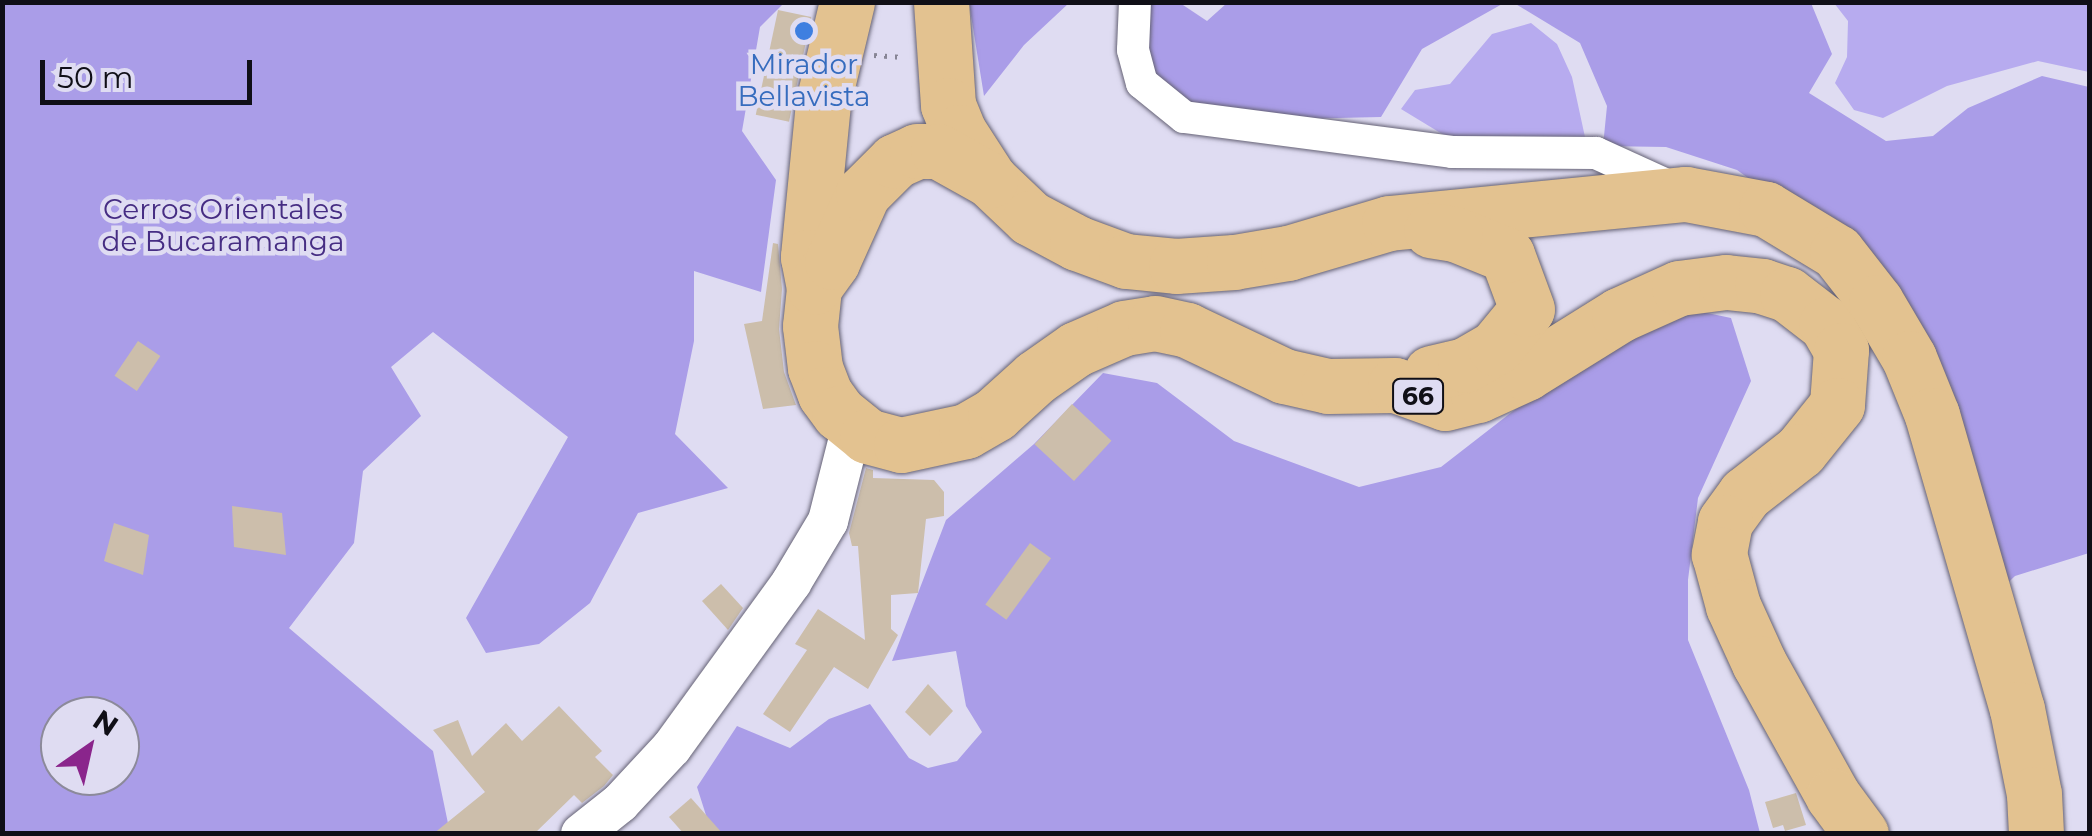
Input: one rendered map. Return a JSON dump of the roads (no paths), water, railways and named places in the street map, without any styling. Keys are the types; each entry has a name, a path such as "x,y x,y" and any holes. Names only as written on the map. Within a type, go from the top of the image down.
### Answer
{"highway":[{"path":"941,2 948,105 959,132 990,180"},
{"path":"841,27 822,103 808,257 814,288 810,326 815,368 826,394 852,426"},
{"path":"814,288 832,262 862,193 896,162 917,150 938,150 990,180 1030,218 1077,243 1126,261 1176,266 1288,254 1389,224 1686,194 1766,210 1838,252 1876,302 1910,358 1932,415 2016,709 2034,794 2036,834"},
{"path":"1389,224 1456,234 1507,254 1521,283 1527,309 1514,329 1480,356 1394,385"},
{"name":"66","path":"852,426 867,436 901,445 966,431 994,414 1076,349 1124,328 1154,323 1187,330 1284,376 1328,386 1394,385 1445,403 1478,395 1526,373 1618,315 1679,288 1726,282 1787,294 1826,324 1841,350 1837,405 1800,450 1745,494 1725,522 1719,554 1733,606 1759,663 1833,796 1861,834"}],"street":[{"path":"1135,2 1133,50 1142,83 1184,117 1452,152 1596,153 1686,194"},
{"path":"580,834 620,803 672,747 790,583 828,521 852,426"}],"place":[{"name":"Mirador Bellavista","path":"804,31"}],"park label":[{"name":"Cerros Orientales de Bucaramanga","path":"223,225"}]}
